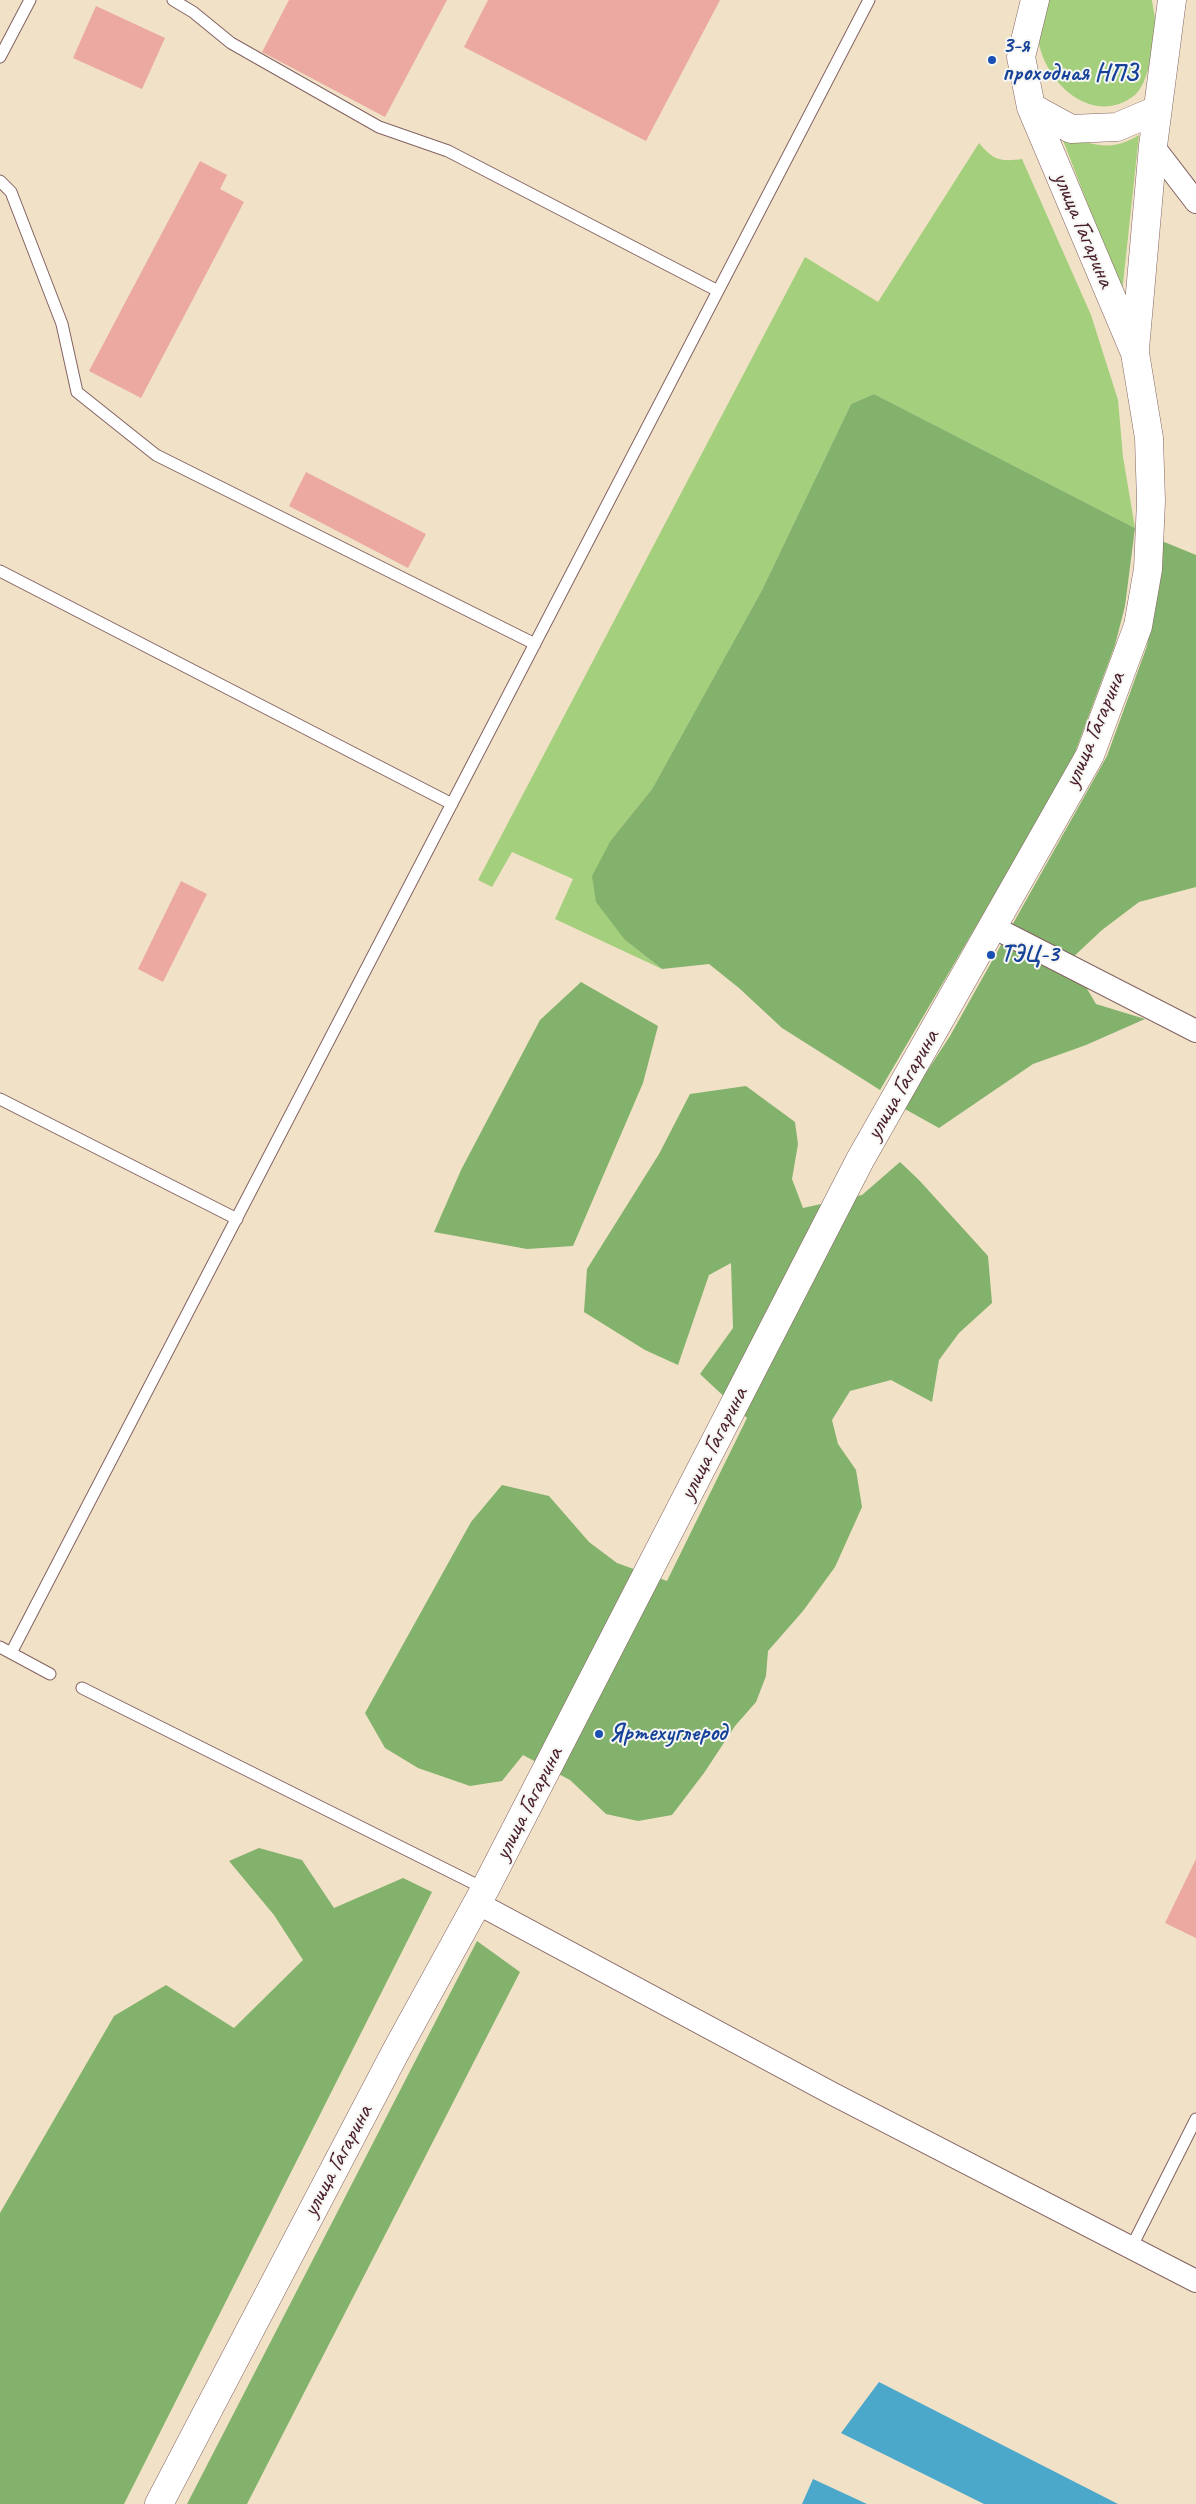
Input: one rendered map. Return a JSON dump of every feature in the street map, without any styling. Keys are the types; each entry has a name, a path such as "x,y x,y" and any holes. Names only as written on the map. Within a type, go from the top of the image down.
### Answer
{"main road":[{"name":"улица Гагарина","path":"159,2504 394,2053 481,1896 860,1160 1090,754 1138,626 1148,569 1151,501 1149,438 1134,353 1031,107 1021,57 1035,0"},
{"name":"улица Гагарина","path":"1134,353 1153,146 1172,0"},
{"path":"1031,107 1071,129 1117,127 1158,110"}],"street":[{"path":"1153,146 1196,202"},
{"path":"993,927 1196,1031"},
{"path":"481,1896 834,2094 1196,2281"}],"lane":[{"path":"0,57 30,0"},
{"path":"173,0 193,12 231,43 379,127 448,151 718,291"},
{"path":"11,1653 869,0"},
{"path":"0,181 11,192 62,324 77,392 156,455 535,644"},
{"path":"0,570 452,804"},
{"path":"0,1099 237,1219"},
{"path":"0,1647 50,1674"},
{"path":"82,1688 481,1896"},
{"path":"1132,2248 1196,2118"}],"green space":[{"path":"1049,0 1152,0 1155,34 1152,53 1144,82 1135,95 1119,104 1104,106 1089,104 1075,97 1063,87 1052,74 1044,60 1038,39 1042,16"},
{"path":"1061,135 1091,144 1109,145 1128,141 1139,135 1122,293"},
{"path":"979,143 993,156 1002,160 1022,159 1091,315 1118,400 1123,457 1135,528 874,394 851,404 762,590 652,789 611,840 625,940 662,969 555,919 573,879 512,852 492,887 478,880 805,257 878,302"},
{"path":"874,394 1135,528 1125,606 1115,645 1070,766 880,1090 782,1028 739,988 709,964 662,969 625,940 596,902 592,876 611,840 652,789 762,590 851,404"},
{"path":"1157,539 1196,555 1196,887 1139,902 1102,930 1070,960 1096,1004 1145,1019 1086,1045 1033,1064 939,1128 903,1108 950,1036 1107,756 1147,646 1154,604"},
{"path":"581,982 658,1026 643,1083 573,1246 527,1249 434,1232 461,1170 540,1020"},
{"path":"746,1086 795,1122 798,1144 792,1179 803,1208 862,1195 900,1162 919,1180 988,1256 992,1303 959,1333 939,1360 932,1402 891,1380 850,1391 832,1420 838,1444 856,1470 862,1507 835,1567 803,1611 768,1651 766,1676 756,1702 735,1726 704,1773 672,1815 638,1821 606,1814 570,1780 523,1755 502,1781 470,1786 418,1768 385,1748 365,1713 471,1522 502,1485 549,1496 589,1542 617,1563 667,1581 747,1418 700,1374 733,1328 731,1263 709,1275 678,1365 645,1350 584,1312 587,1269 659,1154 690,1094"},
{"path":"259,1848 302,1860 334,1908 403,1878 432,1892 124,2504 0,2504 0,2213 114,2016 166,1985 234,2028 303,1960 274,1915 229,1861"},
{"path":"477,1941 520,1972 247,2504 187,2504"}],"water":[{"path":"879,2382 1118,2504 984,2504 841,2433"},
{"path":"813,2479 867,2504 802,2504"}],"building":[{"path":"289,0 447,0 385,117 262,52"},
{"path":"488,0 720,0 646,141 464,47"},
{"path":"96,6 165,38 142,89 73,58"},
{"path":"200,161 227,175 220,189 244,202 141,398 89,371"},
{"path":"306,472 426,534 408,568 289,506"},
{"path":"181,881 207,894 163,982 138,969"},
{"path":"1196,1859 1196,1938 1165,1923"}],"place":[{"name":"3-я проходная НПЗ","path":"992,60"},
{"name":"ТЭЦ-3","path":"991,955"},
{"name":"Яртехуглерод","path":"599,1734"}]}
